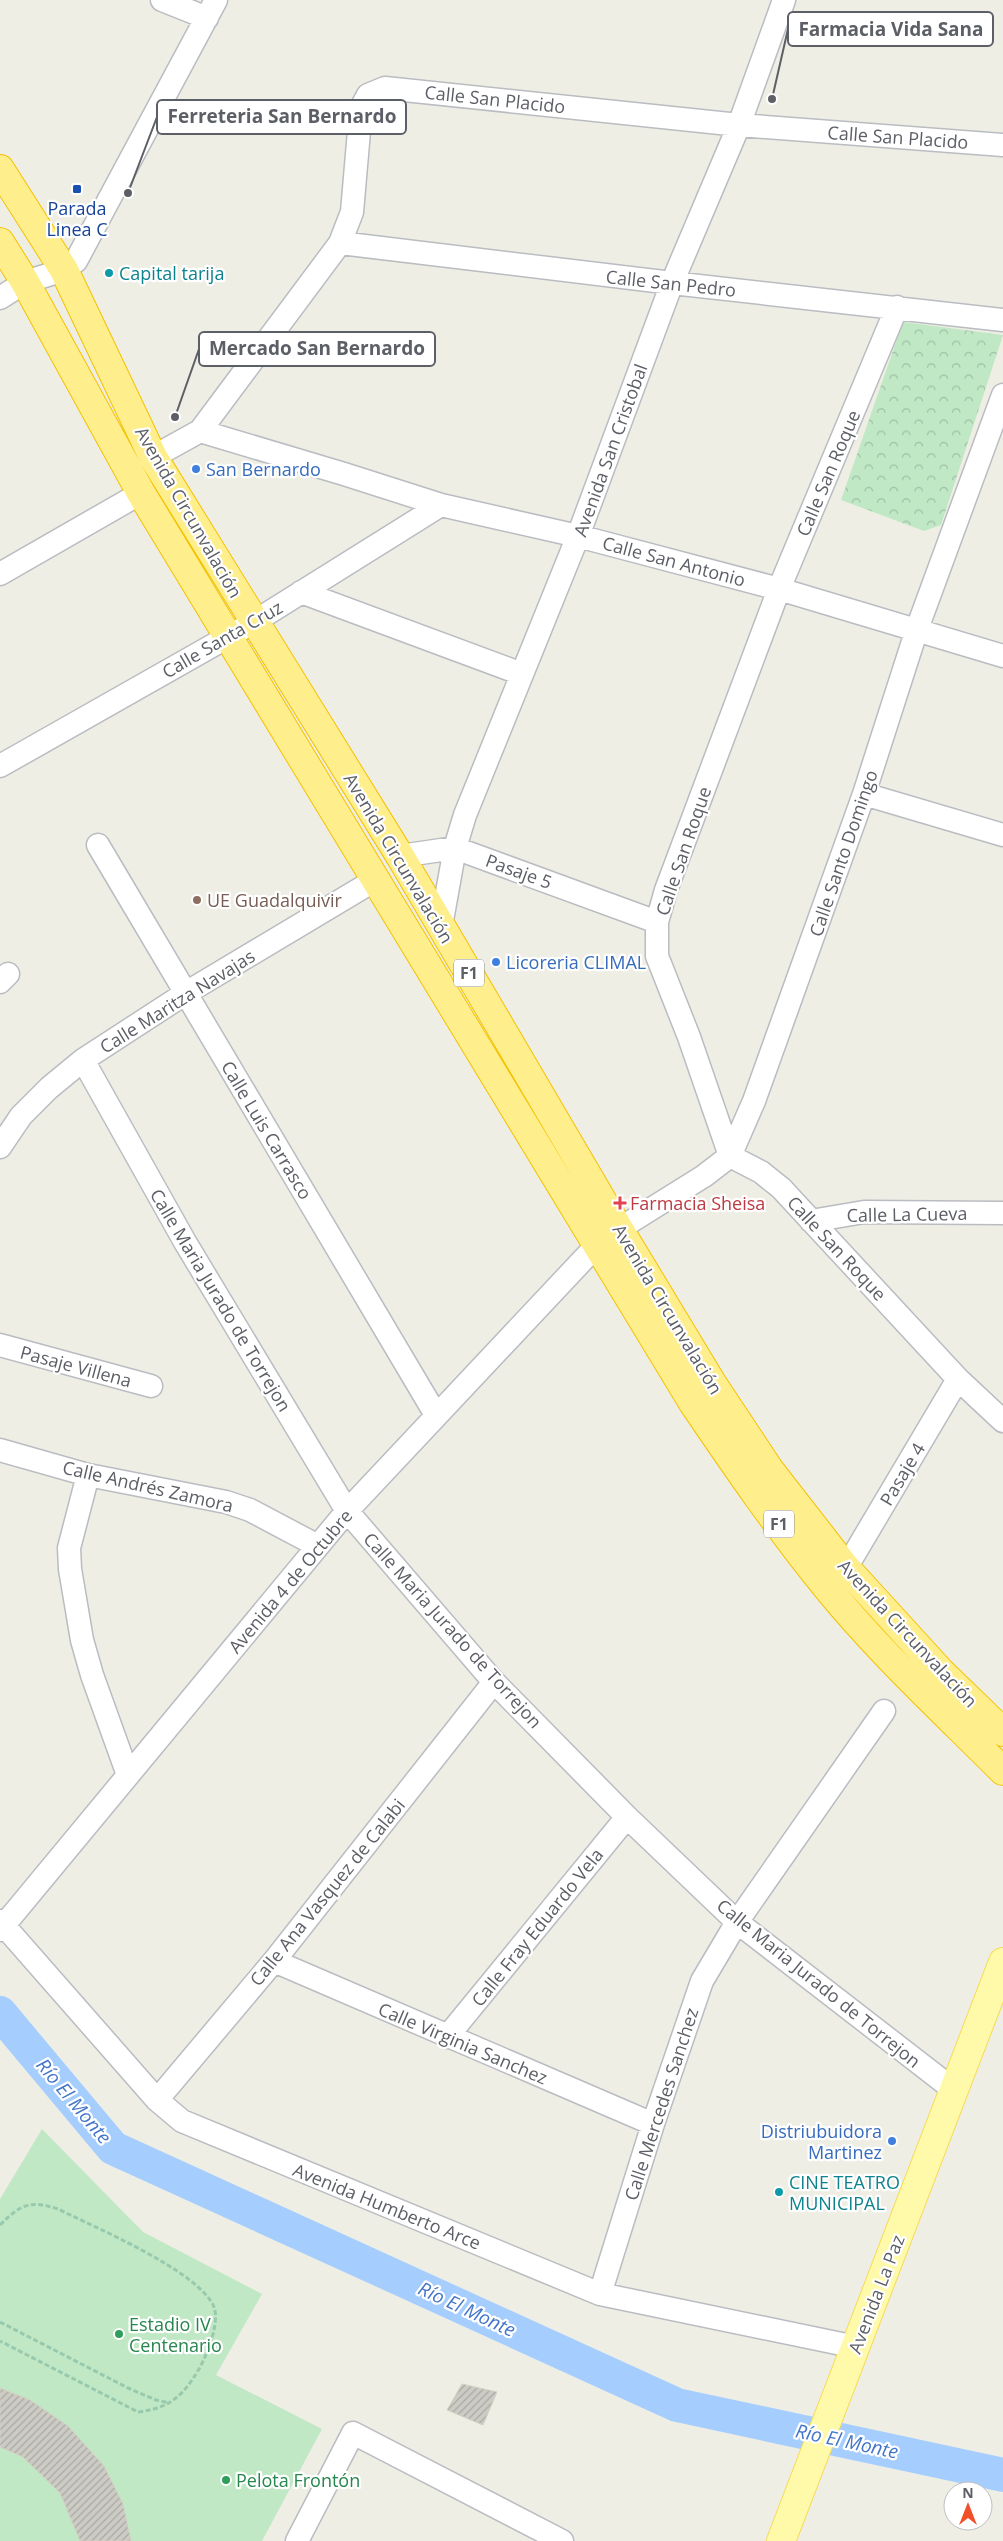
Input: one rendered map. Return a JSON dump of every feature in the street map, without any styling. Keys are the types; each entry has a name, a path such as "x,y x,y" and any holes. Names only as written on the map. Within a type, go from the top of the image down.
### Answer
{"highway":[{"name":"Avenida Circunvalación","path":"0,169 64,270 153,457 400,856 619,1229 712,1383 769,1469 846,1568 941,1672 1003,1732"},
{"name":"Avenida Circunvalación","path":"0,242 26,282 141,493 596,1246 693,1403 735,1466 820,1578 920,1689 1003,1770"}],"main road":[{"name":"Avenida La Paz","path":"781,2541 1003,1962"}],"street":[{"path":"0,298 26,282 64,270 76,261 211,9 162,0"},
{"name":"Avenida San Cristobal","path":"455,848 465,815 578,536 672,284 739,125 784,0"},
{"name":"Calle San Placido","path":"153,457 200,431 340,243 352,212 361,108 368,95 385,88 739,125 1003,145"},
{"name":"Calle San Pedro","path":"340,243 672,284 1003,320"},
{"name":"Calle San Roque","path":"897,307 779,589 666,890 657,922 657,956 689,1037 730,1156 760,1172 781,1188 958,1379 1003,1421"},
{"name":"Calle Santo Domingo","path":"596,1246 619,1229 704,1176 730,1156 754,1101 864,794 917,629 1003,395"},
{"name":"Calle San Antonio","path":"200,431 441,505 578,536 779,589 1003,656"},
{"path":"0,574 141,493"},
{"name":"Calle Santa Cruz","path":"0,766 228,638 441,505"},
{"path":"302,592 522,674"},
{"path":"864,794 1003,835"},
{"name":"Calle Luis Carrasco","path":"98,845 436,1415"},
{"path":"400,856 455,848 441,926"},
{"name":"Pasaje 5","path":"455,848 657,922"},
{"name":"Calle Maritza Navajas","path":"0,1147 21,1116 49,1088 84,1060 186,993 375,880"},
{"name":"Calle Maria Jurado de Torrejon","path":"84,1060 185,1242 347,1511 494,1682 627,1817 737,1922 954,2090"},
{"name":"Calle La Cueva","path":"811,1220 864,1212 1003,1213"},
{"name":"Avenida 4 de Octubre","path":"1,1926 347,1511 596,1246"},
{"name":"Pasaje Villena","path":"0,1345 152,1386"},
{"name":"Pasaje 4","path":"846,1568 958,1379"},
{"name":"Calle Andrés Zamora","path":"0,1450 88,1475 226,1502 250,1510 318,1546"},
{"path":"88,1475 69,1548 70,1569 82,1640 92,1675 128,1775"},
{"name":"Calle Ana Vasquez de Calabi","path":"157,2100 274,1961 494,1682"},
{"name":"Calle Mercedes Sanchez","path":"600,2294 653,2124 702,1980 737,1922 884,1710"},
{"name":"Calle Fray Eduardo Vela","path":"447,2037 627,1817"},
{"name":"Avenida Humberto Arce","path":"1,1926 157,2100 182,2121 600,2294 852,2359"},
{"name":"Calle Virginia Sanchez","path":"274,1961 653,2124"},
{"path":"297,2541 353,2433 548,2538"}],"path":[{"path":"0,2225 26,2204 42,2204 58,2209 160,2261 196,2285 214,2308 213,2333 207,2354 193,2380 171,2403 156,2410 138,2412 0,2341"},
{"path":"0,2322 128,2388 156,2400 171,2403"}],"green space":[{"path":"903,322 1003,335 941,525 924,531 841,500"},
{"name":"Estadio IV Centenario","path":"42,2129 143,2232 262,2294 216,2375 322,2429 262,2541 0,2541 0,2199"}],"building":[{"path":"462,2384 497,2392 483,2425 447,2410"},
{"path":"0,2388 30,2400 68,2426 104,2466 123,2504 131,2541 80,2541 60,2493 23,2457 0,2447"}],"waterway":[{"name":"Río El Monte","path":"0,2013 113,2148 677,2405 1003,2475"}],"place":[{"name":"Farmacia Vida Sana","path":"772,99"},
{"name":"Parada Linea C","path":"77,189"},
{"name":"Ferreteria San Bernardo","path":"128,193"},
{"name":"Capital tarija","path":"109,273"},
{"name":"Mercado San Bernardo","path":"175,417"},
{"name":"San Bernardo","path":"196,469"},
{"name":"UE Guadalquivir","path":"197,900"},
{"name":"Licoreria CLIMAL","path":"496,962"},
{"name":"Farmacia Sheisa","path":"620,1203"},
{"name":"Distriubuidora Martinez","path":"892,2141"},
{"name":"CINE TEATRO MUNICIPAL","path":"779,2192"},
{"name":"Estadio IV Centenario","path":"119,2334"},
{"name":"Pelota Frontón","path":"226,2480"}]}
